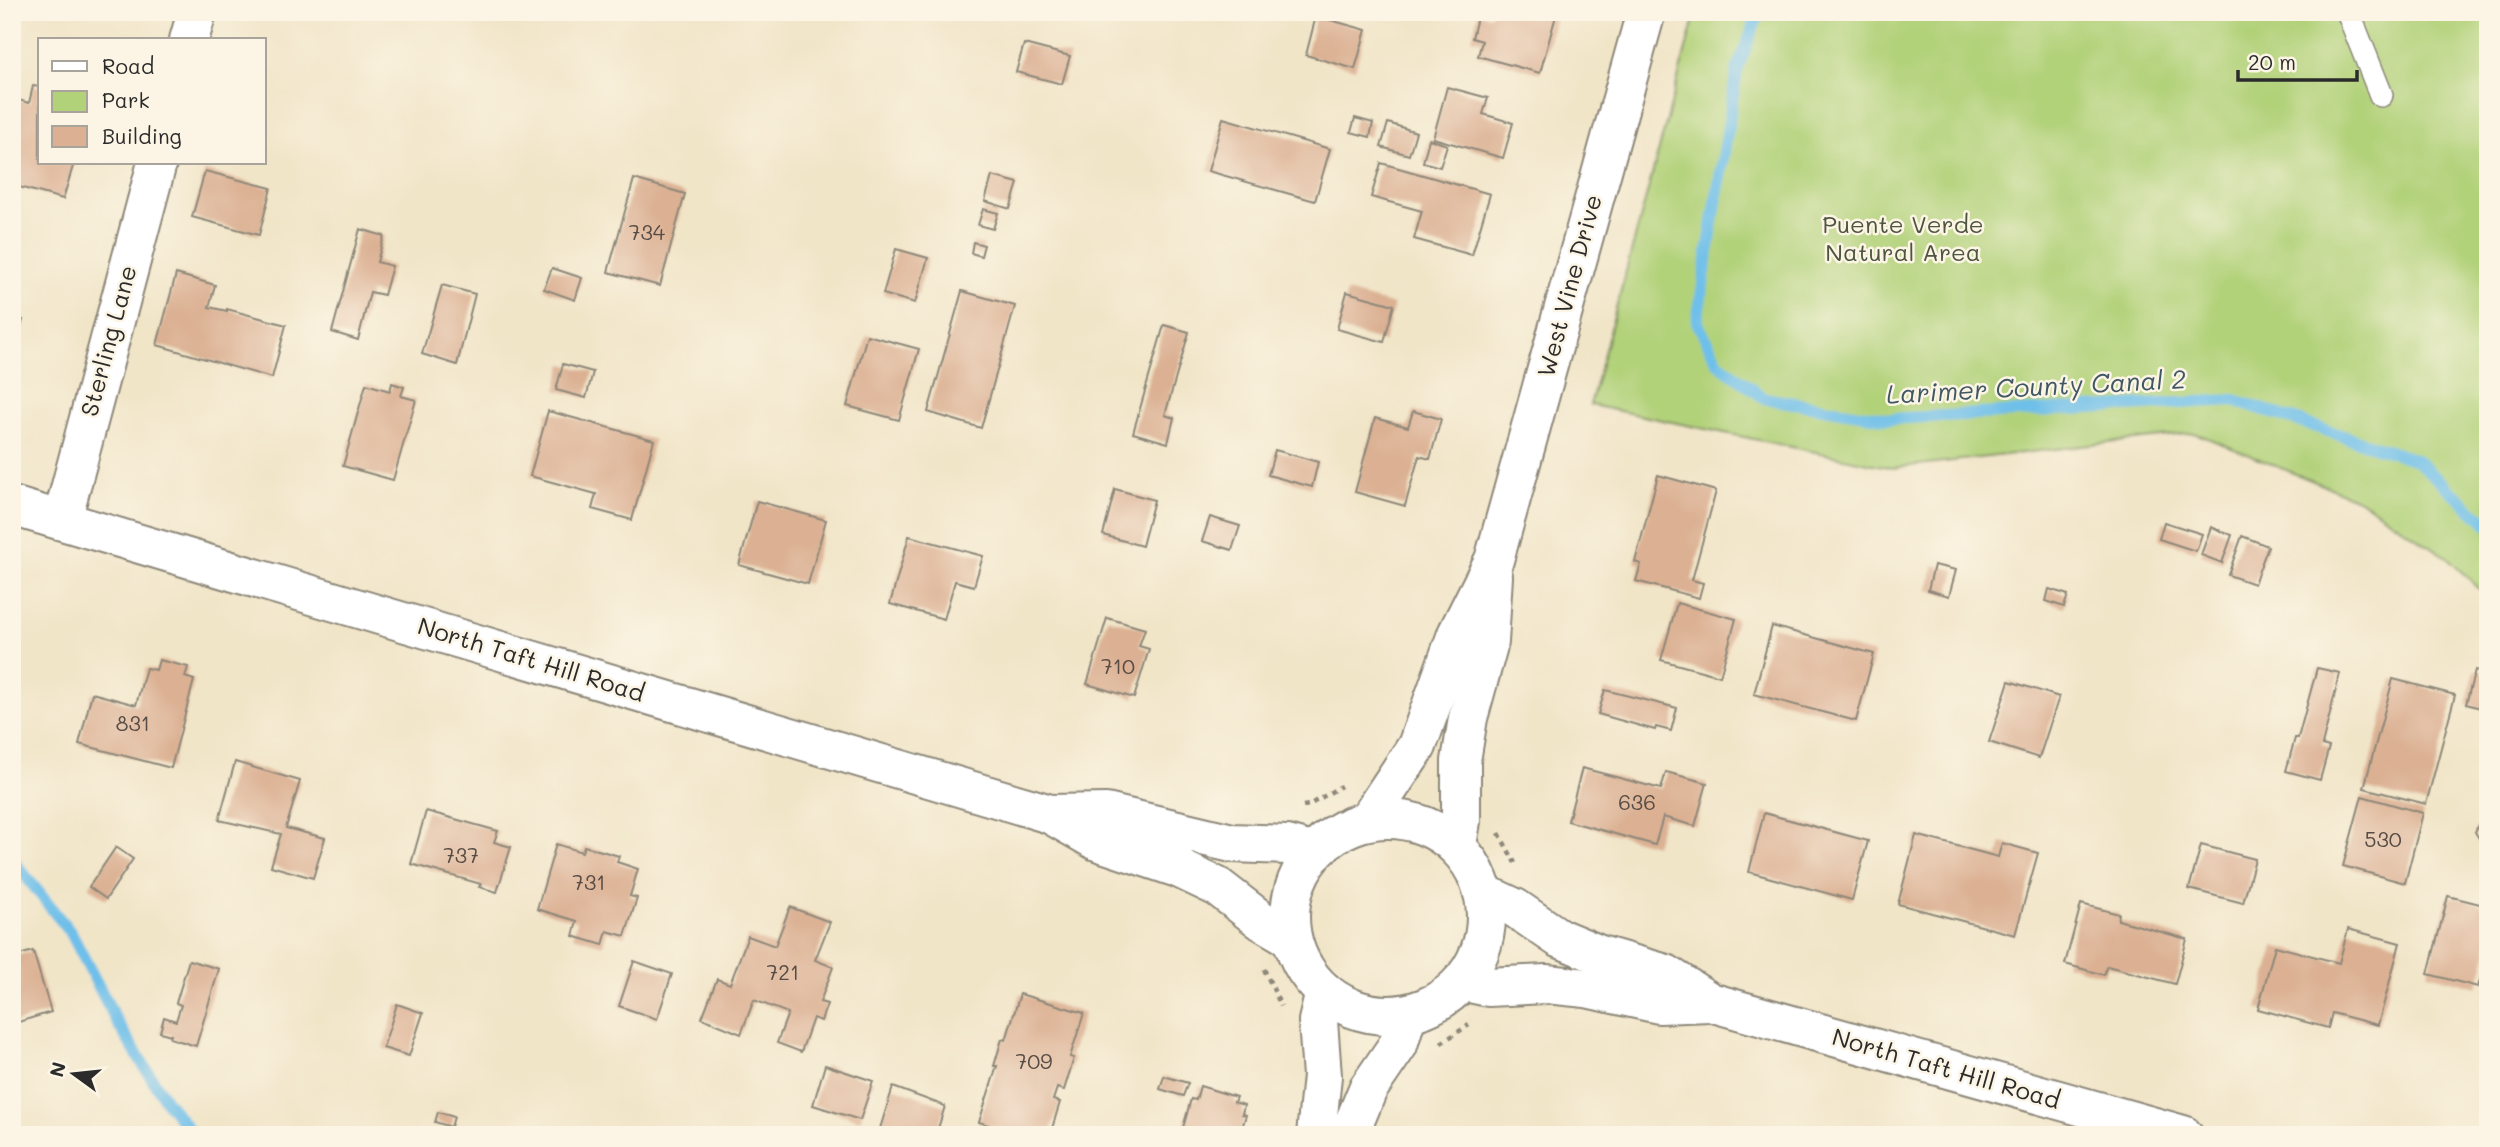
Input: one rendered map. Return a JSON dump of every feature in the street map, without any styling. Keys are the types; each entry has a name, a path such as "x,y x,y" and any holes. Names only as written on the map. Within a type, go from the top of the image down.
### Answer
{"main road":[{"path":"190,38 197,12"},
{"name":"West Vine Drive","path":"1367,821 1417,746 1457,634 1494,560 1646,12"},
{"name":"Sterling Lane","path":"62,520 157,164"},
{"name":"North Taft Hill Road","path":"12,506 1050,814 1097,841 1178,868 1218,887 1262,921 1291,939"},
{"name":"West Vine Drive","path":"1457,845 1461,821 1461,761 1468,718 1489,642 1494,560"},
{"name":"North Taft Hill Road","path":"1050,814 1106,813 1232,843 1287,845 1311,852"},
{"path":"1387,818 1412,822 1433,830 1457,845 1473,867 1483,893 1487,916 1484,942 1475,966 1465,982 1437,1003 1407,1015 1382,1016 1363,1013 1342,1005 1325,992 1304,968 1291,939 1290,906 1298,876 1311,852 1337,830 1387,818"},
{"name":"North Taft Hill Road","path":"1483,893 1515,908 1559,939 1600,955 1666,974 1710,1002 2182,1135"},
{"name":"North Taft Hill Road","path":"1465,982 1488,987 1546,984 1586,988 1659,1004 1710,1002"},
{"path":"1316,1135 1322,1076 1318,1021 1325,992"},
{"path":"1349,1135 1368,1089 1398,1045 1407,1015"}],"lane":[{"path":"2348,12 2381,95"}],"path":[{"path":"1298,807 1309,805 1345,784"},
{"path":"1497,830 1518,869"},
{"path":"1260,961 1285,1015"},
{"path":"1438,1045 1467,1026 1480,1022"}],"green space":[{"name":"Puente Verde Natural Area","path":"1696,12 2488,12 2488,597 2446,557 2360,500 2195,433 1892,468 1590,405"}],"building":[{"path":"1491,12 1557,12 1540,73 1478,56 1482,41 1472,38 1478,13 1490,16"},
{"path":"1316,16 1366,30 1355,69 1306,55"},
{"path":"1024,44 1070,56 1062,84 1016,72"},
{"path":"33,86 38,87 38,164 74,164 63,199 12,185 12,161 17,144 12,143 12,98 29,103"},
{"path":"1447,87 1488,98 1483,114 1513,123 1503,158 1433,138"},
{"path":"1223,118 1330,149 1315,201 1208,171"},
{"path":"1355,118 1373,123 1370,137 1351,132"},
{"path":"1388,123 1416,132 1409,155 1381,147"},
{"path":"1429,139 1447,145 1440,167 1423,162"},
{"path":"1381,163 1490,194 1472,255 1414,239 1422,211 1371,197"},
{"path":"205,171 271,188 259,235 192,217"},
{"path":"992,176 1018,183 1010,209 985,201"},
{"path":"634,179 685,194 660,286 608,272"},
{"path":"983,209 998,213 993,229 978,225"},
{"path":"360,229 384,236 377,262 392,266 384,295 370,292 358,340 332,332"},
{"path":"973,242 984,245 981,256 971,253"},
{"path":"896,249 928,258 915,303 883,294"},
{"path":"552,268 582,278 575,300 544,289"},
{"path":"176,274 215,285 209,307 227,309 286,325 272,378 157,345"},
{"path":"442,285 475,294 457,365 422,354"},
{"path":"962,291 1015,306 981,428 928,412"},
{"path":"1347,292 1394,305 1384,342 1337,329"},
{"path":"12,317 23,320 13,354 12,354"},
{"path":"1164,325 1189,332 1165,415 1174,418 1168,443 1133,433"},
{"path":"867,335 919,349 899,420 847,406"},
{"path":"563,364 593,372 586,398 556,390"},
{"path":"392,383 404,387 401,396 416,400 393,480 343,466 366,384 390,391"},
{"path":"548,411 654,440 632,520 592,509 596,494 530,476"},
{"path":"1413,411 1441,419 1430,459 1419,456 1405,506 1355,492 1375,418 1408,427"},
{"path":"1275,450 1318,462 1312,487 1268,475"},
{"path":"1658,475 1716,491 1692,580 1703,583 1699,598 1636,581 1641,564 1635,562"},
{"path":"1115,489 1154,500 1142,546 1103,535"},
{"path":"757,501 826,520 808,584 739,565"},
{"path":"1210,517 1240,526 1232,550 1202,541"},
{"path":"2164,522 2202,534 2196,551 2159,539"},
{"path":"2211,527 2232,535 2222,563 2201,555"},
{"path":"909,536 983,556 974,586 955,581 944,619 890,604"},
{"path":"2242,536 2268,546 2254,584 2228,575"},
{"path":"1934,565 1956,570 1949,596 1928,590"},
{"path":"2049,589 2068,595 2064,607 2046,601"},
{"path":"1677,603 1736,619 1720,676 1661,660"},
{"path":"1107,618 1145,629 1139,646 1149,649 1134,698 1087,684"},
{"path":"1772,626 1874,654 1856,721 1754,694"},
{"path":"159,660 188,667 185,677 194,680 171,768 79,744 92,693 136,705 146,668 156,670"},
{"path":"2317,668 2340,673 2322,745 2329,747 2320,780 2286,771"},
{"path":"2475,670 2488,673 2488,710 2466,704"},
{"path":"2393,679 2455,695 2426,804 2364,788"},
{"path":"2009,681 2059,697 2039,758 1989,742"},
{"path":"1605,690 1677,708 1671,731 1656,727 1655,730 1598,714"},
{"path":"235,762 300,781 286,828 325,838 313,878 271,866 281,834 219,820"},
{"path":"1582,768 1661,789 1666,772 1707,783 1695,826 1663,817 1655,845 1568,821"},
{"path":"2362,796 2423,813 2405,883 2343,866"},
{"path":"426,811 498,831 494,842 511,847 497,892 479,887 481,884 411,864"},
{"path":"1764,813 1868,841 1852,900 1749,872"},
{"path":"2488,818 2488,843 2480,840 2475,832 2480,820"},
{"path":"1916,835 1998,857 2002,843 2038,853 2015,935 1898,904"},
{"path":"556,844 582,852 584,846 619,856 617,862 638,869 630,896 637,898 625,936 607,931 603,945 573,936 577,921 537,909"},
{"path":"2201,845 2255,859 2243,903 2189,889"},
{"path":"116,847 133,859 106,899 89,887"},
{"path":"2448,896 2488,906 2488,951 2478,987 2428,974"},
{"path":"2081,904 2119,914 2118,920 2187,939 2175,984 2107,966 2104,975 2065,964"},
{"path":"790,907 830,922 815,960 833,967 820,1002 827,1004 821,1021 813,1018 801,1052 777,1043 788,1013 754,1000 741,1034 702,1018 717,979 730,984 748,936 775,946"},
{"path":"2348,929 2400,943 2378,1025 2332,1013 2328,1028 2258,1009 2275,946 2339,963"},
{"path":"33,951 51,1012 12,1024 12,957"},
{"path":"189,960 219,969 196,1046 160,1032 164,1017 176,1021 181,1005 176,1003"},
{"path":"634,961 672,974 657,1019 619,1006"},
{"path":"1020,994 1084,1013 1070,1057 1074,1058 1064,1090 1057,1088 1053,1100 1060,1102 1050,1135 1020,1135 979,1122 997,1066 994,1066 1002,1039 1006,1040"},
{"path":"397,1004 423,1013 409,1056 383,1048"},
{"path":"825,1065 873,1081 860,1120 813,1105"},
{"path":"1164,1076 1188,1083 1183,1096 1160,1089"},
{"path":"1200,1086 1236,1097 1234,1102 1244,1105 1242,1114 1246,1115 1240,1135 1181,1135 1191,1099 1196,1100"},
{"path":"893,1087 945,1106 936,1135 878,1135"},
{"path":"438,1112 454,1117 451,1127 435,1122"}],"waterway":[{"name":"Larimer County Canal 2","path":"1759,12 1737,70 1697,322 1718,363 1764,398 1889,419 2234,400 2416,460 2488,524"},
{"path":"12,859 71,933 118,1024 166,1101 193,1135"}]}
